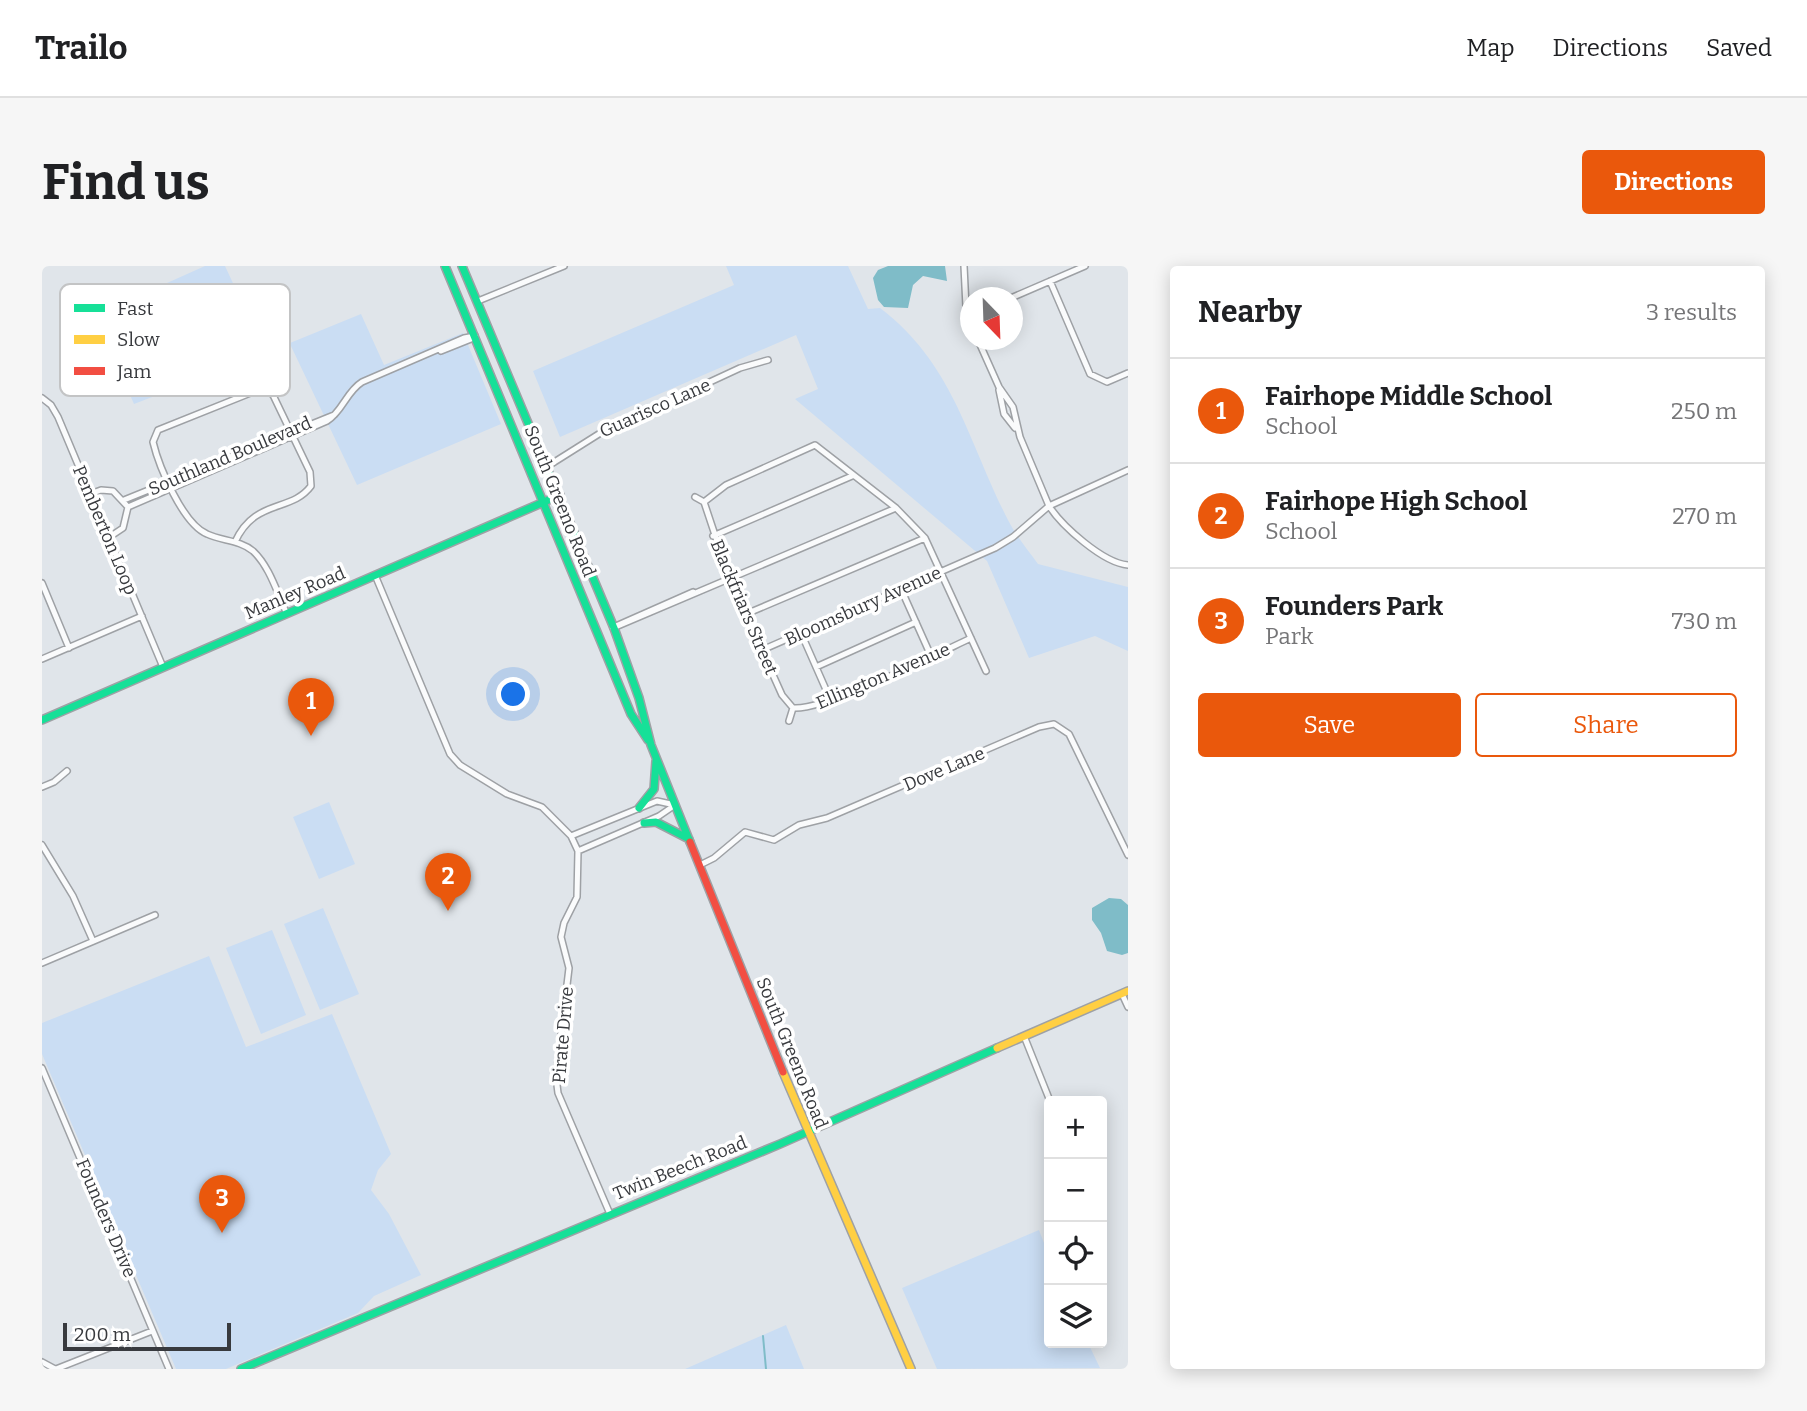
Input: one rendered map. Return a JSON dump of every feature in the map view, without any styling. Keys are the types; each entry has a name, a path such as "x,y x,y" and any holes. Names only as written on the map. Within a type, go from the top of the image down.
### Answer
{"main road":[{"name":"South Greeno Road","path":"445,266 631,714 651,745"},
{"name":"South Greeno Road","path":"462,266 560,495 613,628 643,708 656,758 807,1132 911,1369"},
{"name":"Manley Road","path":"42,720 560,495"},
{"path":"639,808 654,789 656,758"},
{"path":"644,823 656,822 689,839"},
{"name":"Twin Beech Road","path":"241,1369 807,1132 1125,993"}],"street":[{"path":"478,302 564,266"},
{"path":"964,266 967,287"},
{"path":"1023,293 1085,266"},
{"path":"1050,281 1090,374 1107,382 1128,373"},
{"name":"Southland Boulevard","path":"124,500 171,484 292,433 327,415 337,415 352,390 362,382 475,336"},
{"path":"982,350 999,387 1013,407 1020,437 1049,506 1069,531 1111,559 1128,565"},
{"name":"Guarisco Lane","path":"548,467 602,432 740,368 768,360"},
{"path":"999,387 1004,414 1020,437"},
{"path":"242,396 164,428 156,433 153,442 191,523 207,534 248,547 262,561 286,614"},
{"path":"235,542 249,519 302,494 311,486 310,472 274,396"},
{"name":"Pemberton Loop","path":"42,398 51,405 58,417 163,667"},
{"path":"695,497 704,502 726,485 816,445 896,508 925,538 986,670"},
{"name":"Bloomsbury Avenue","path":"762,650 1005,544 1049,506 1128,470"},
{"path":"713,536 852,476"},
{"name":"Southland Boulevard","path":"128,507 171,484"},
{"path":"90,494 107,489 124,500 128,507 123,528 108,538"},
{"name":"Blackfriars Street","path":"704,502 713,536 729,577 782,695 793,708"},
{"path":"613,628 624,620 896,508"},
{"path":"746,614 925,538"},
{"name":"Pirate Drive","path":"375,575 452,757 507,794 542,807 571,836 578,851 577,898 561,937 569,968 556,1077 558,1093 610,1214"},
{"path":"42,583 69,648"},
{"path":"901,589 931,656"},
{"path":"42,659 142,616"},
{"path":"816,667 916,622"},
{"path":"801,633 831,701"},
{"name":"Ellington Avenue","path":"793,708 805,709 831,701 971,638"},
{"path":"789,721 793,708"},
{"name":"Dove Lane","path":"700,865 714,858 745,832 774,840 799,825 828,818 1040,727 1054,724 1069,733 1128,855"},
{"path":"42,787 67,771"},
{"path":"571,836 657,801 675,805"},
{"path":"578,851 644,823 675,805"},
{"path":"42,845 74,897 93,940"},
{"path":"42,962 155,915"},
{"path":"1125,993 1128,1007"},
{"path":"1024,1036 1048,1096"},
{"name":"Founders Drive","path":"42,1068 169,1369"},
{"path":"42,1362 52,1369 152,1331"}],"shaded area":[{"path":"205,266 225,266 233,284 165,284"},
{"path":"726,266 848,266 868,309 880,308 905,330 926,354 942,379 957,406 1008,520 1038,564 1128,587 1128,651 1095,636 1029,658 987,561 795,399 818,389 796,335 560,437 533,371 734,285"},
{"path":"888,266 945,266 947,281 923,276 913,285 908,308 884,307 878,300 873,278 878,270"},
{"path":"361,314 384,365 463,333 501,424 357,485 290,343"},
{"path":"130,396 155,396 134,404"},
{"path":"329,802 355,864 319,879 293,817"},
{"path":"1109,898 1121,899 1128,905 1128,953 1122,955 1107,951 1101,933 1092,920 1092,908"},
{"path":"323,908 359,994 320,1010 284,924"},
{"path":"272,930 306,1015 261,1034 226,948"},
{"path":"209,956 246,1047 332,1014 391,1154 378,1170 371,1190 389,1214 421,1275 374,1296 358,1313 226,1369 176,1369 42,1054 42,1023"},
{"path":"1039,1230 1044,1243 1044,1348 1090,1348 1100,1368 937,1369 902,1288"},
{"path":"786,1325 804,1369 685,1369"}],"waterway":[{"path":"763,1336 766,1369"}],"traffic: fast":[{"path":"445,266 631,714 648,740"},
{"path":"462,266 614,628 639,698 651,745 690,842"},
{"path":"42,720 560,495"},
{"path":"639,808 654,789 656,761"},
{"path":"644,823 656,822 689,839"},
{"path":"241,1369 780,1144 997,1048"}],"traffic: slow":[{"path":"997,1048 1128,991"},
{"path":"783,1072 911,1369"}],"traffic: jam":[{"path":"690,842 783,1072"}],"place":[{"name":"Fairhope Middle School","path":"311,736"},
{"name":"Fairhope High School","path":"448,911"},
{"name":"Founders Park","path":"222,1233"}]}
